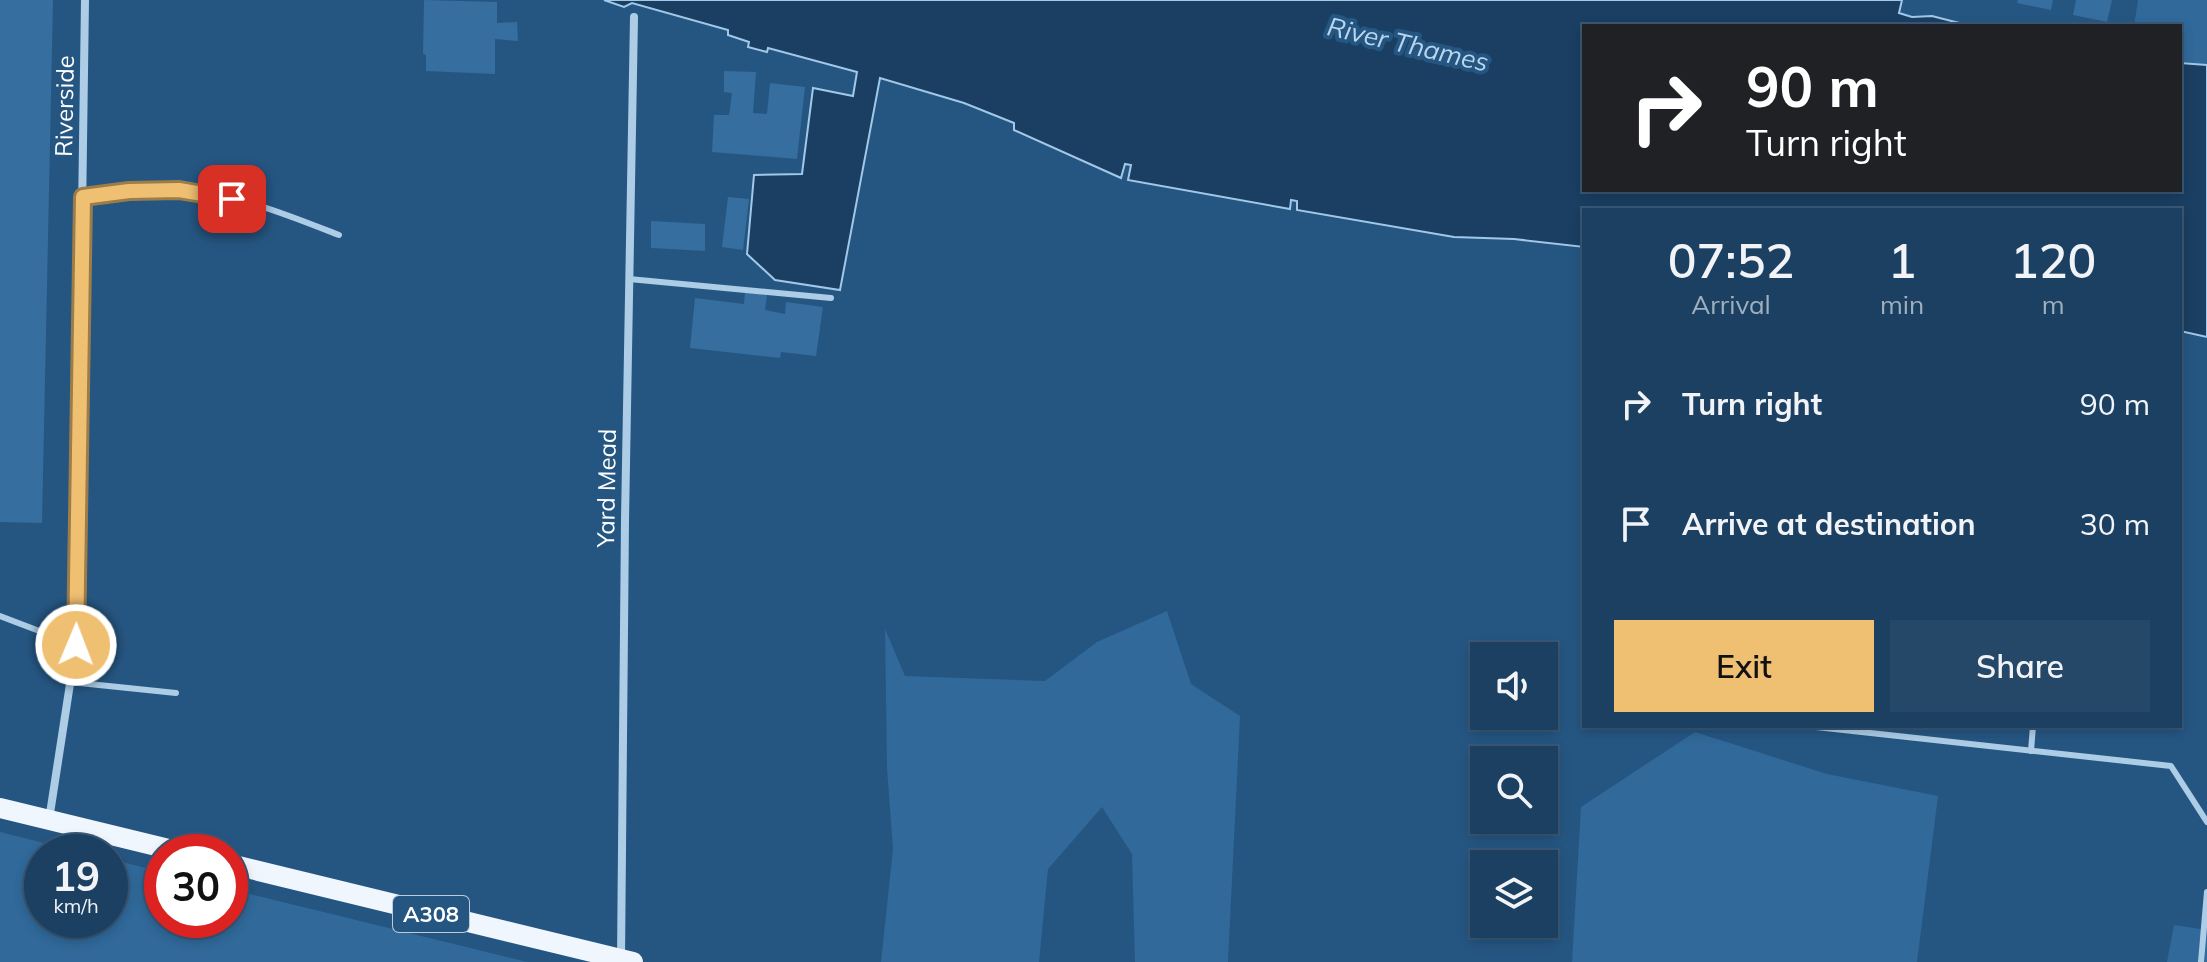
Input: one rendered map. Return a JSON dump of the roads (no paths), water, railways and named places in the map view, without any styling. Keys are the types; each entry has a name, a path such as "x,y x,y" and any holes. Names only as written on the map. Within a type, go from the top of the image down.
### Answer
{"main road":[{"path":"0,808 144,843"},
{"name":"A308","path":"248,868 627,961"}],"street":[{"name":"Riverside","path":"49,820 76,645 85,0"},
{"name":"Yard Mead","path":"627,961 629,279 634,17"}],"lane":[{"path":"83,197 129,191 179,190 232,199 286,214 339,235"},
{"path":"629,279 831,298"},
{"path":"0,616 76,645"},
{"path":"70,682 176,693"},
{"path":"1825,728 2171,766 2207,822"},
{"path":"2031,751 2033,728"},
{"path":"2201,962 2207,892"}],"water":[{"name":"River Thames","path":"604,0 1902,0 1899,13 1912,17 1932,16 1960,24 1582,24 1582,192 2182,192 2182,63 2207,65 2207,337 2182,331 2182,208 1582,208 1582,247 1514,239 1454,237 1297,210 1297,201 1291,200 1290,209 1128,180 1131,165 1125,164 1121,178 1014,130 1014,123 964,103 880,78 840,290 775,280 747,254 754,175 802,174 813,88 853,96 857,72 768,48 767,52 748,47 749,42 728,35 728,30 632,3 624,7"}]}
